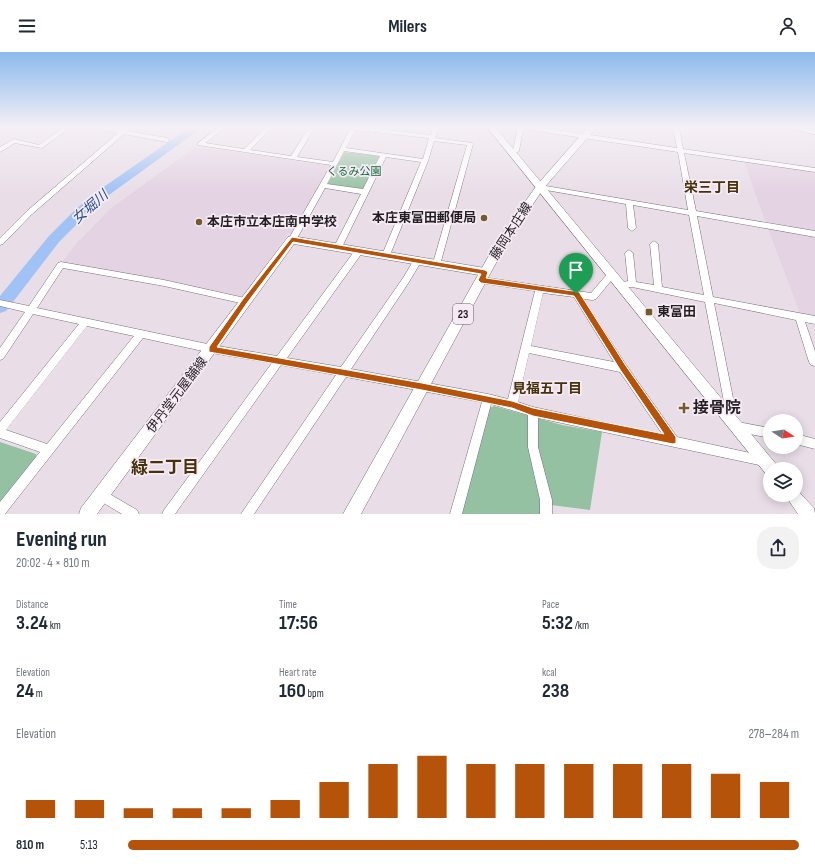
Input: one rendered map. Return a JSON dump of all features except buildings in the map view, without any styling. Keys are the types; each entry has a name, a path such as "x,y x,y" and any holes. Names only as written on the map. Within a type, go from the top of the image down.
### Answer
{"main road":[{"name":"藤岡本庄線","path":"352,514 500,246 540,187 573,149"}],"street":[{"path":"0,242 30,213 105,149"},
{"path":"229,149 335,164"},
{"path":"292,158 298,149"},
{"path":"425,161 343,149 292,240 437,263 483,276 592,297 612,274"},
{"path":"386,255 429,149"},
{"path":"437,263 469,149"},
{"path":"508,149 612,274 626,284 726,414 766,462"},
{"path":"512,153 516,151 517,149"},
{"path":"671,149 815,170"},
{"path":"681,150 730,408 726,414"},
{"path":"338,247 384,155"},
{"path":"323,186 366,192"},
{"path":"540,187 815,234"},
{"path":"629,203 632,228"},
{"name":"伊丹堂元屋舗線","path":"87,514 212,350 245,301 292,240"},
{"path":"654,244 658,289"},
{"path":"168,514 358,251"},
{"path":"626,284 629,253"},
{"path":"247,514 406,280 418,260"},
{"path":"0,356 26,309 61,265 164,283 245,301"},
{"path":"626,284 815,320"},
{"path":"512,405 527,349 540,288"},
{"path":"576,294 623,368 673,440"},
{"path":"0,303 212,350 422,386 512,405 533,412 673,440 763,464"},
{"path":"799,316 814,362"},
{"path":"48,450 0,432 85,322"},
{"path":"0,511 141,334"},
{"path":"527,349 623,368"},
{"path":"456,514 488,400"},
{"path":"533,412 533,448 546,500 546,514"},
{"path":"738,427 763,432"},
{"path":"803,441 815,444"},
{"path":"101,495 133,514"},
{"path":"799,502 808,514"}],"shaded area":[{"name":"本庄市立本庄南中学校","path":"193,149 214,149 330,166 292,234 288,234 245,294 240,296 62,262 76,244 110,209"},
{"path":"744,161 815,171 815,232 766,224"},
{"path":"768,229 815,236 815,318 801,316"}],"green space":[{"name":"くるみ公園","path":"344,152 380,157 365,189 327,184"},
{"path":"494,406 562,425 602,432 590,510 551,505 543,514 461,514 490,408"},
{"path":"0,442 36,454 37,458 0,505"}],"waterway":[{"name":"女堀川","path":"0,307 54,239 81,212 102,194 167,149"}],"place":[{"name":"本庄東富田郵便局","path":"484,218"},
{"name":"本庄市立本庄南中学校","path":"199,222"},
{"name":"東富田","path":"649,312"},
{"name":"接骨院","path":"684,408"}],"district":[{"name":"栄三丁目","path":"712,187"},
{"name":"見福五丁目","path":"547,388"},
{"name":"緑二丁目","path":"165,468"}],"route":[{"path":"292,240 485,272 481,280 576,294 623,368 673,440 533,412 512,405 422,386 212,350 245,301 292,240"}]}
